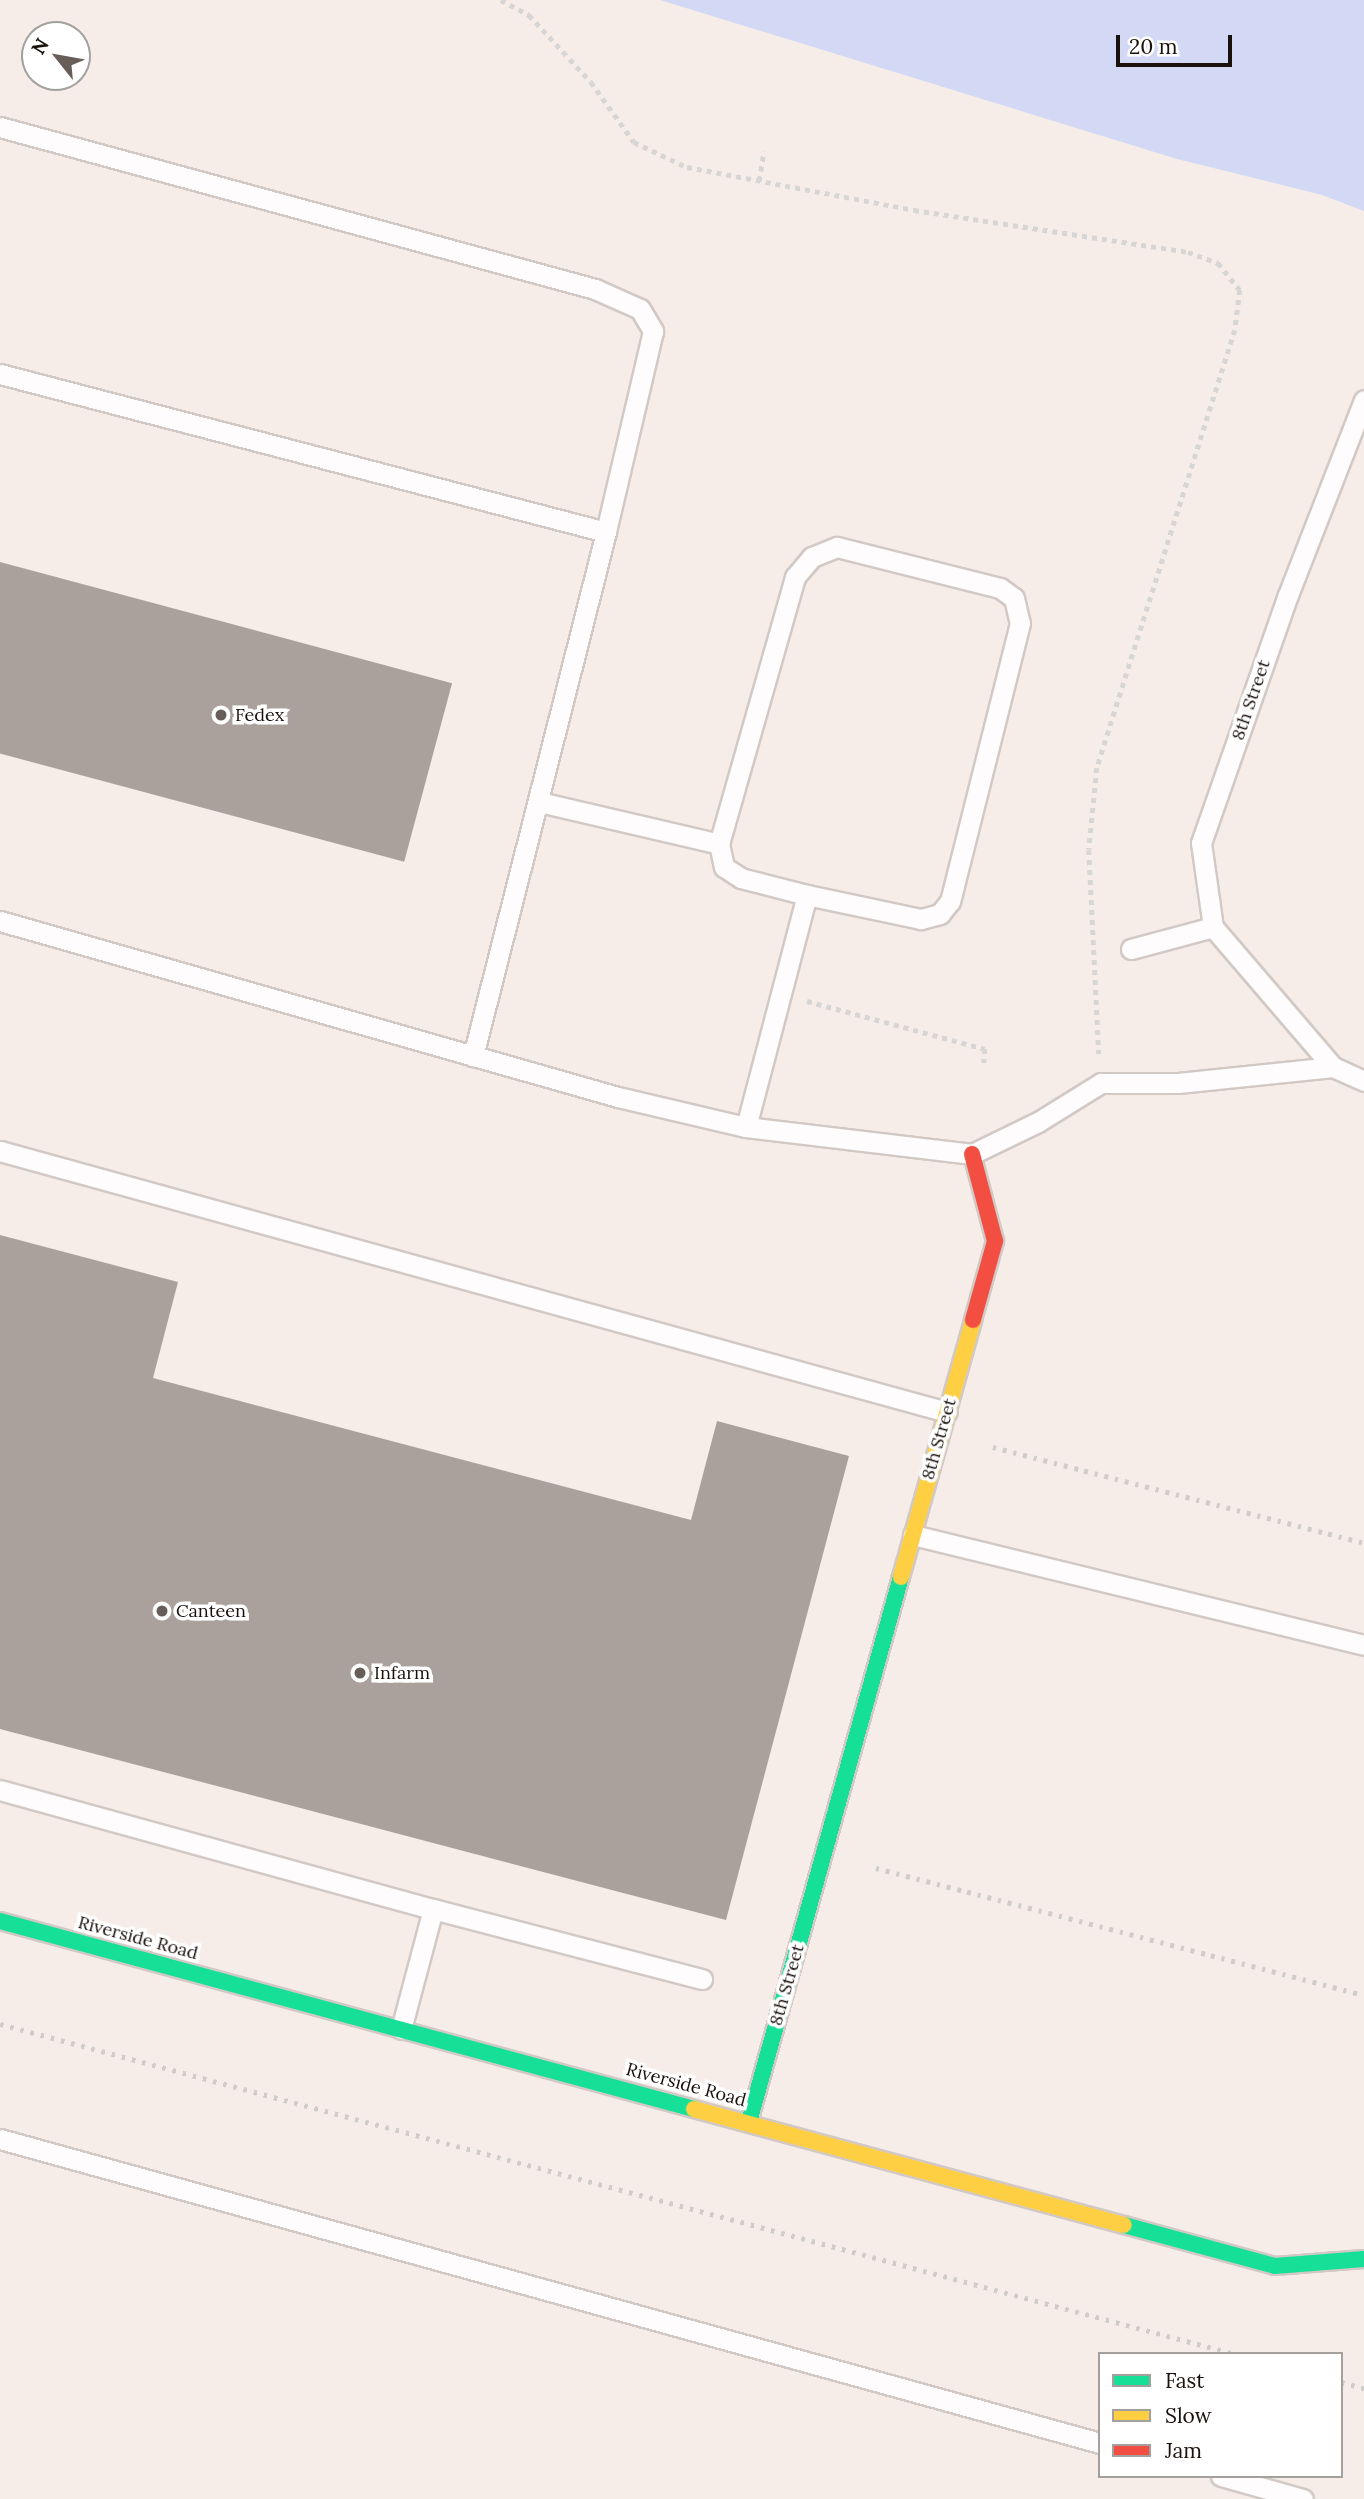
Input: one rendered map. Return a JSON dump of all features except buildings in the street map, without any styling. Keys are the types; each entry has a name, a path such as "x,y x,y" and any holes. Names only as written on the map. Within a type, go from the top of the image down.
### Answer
{"street":[{"name":"8th Street","path":"749,2122 995,1241 972,1154"},
{"name":"Riverside Road","path":"0,1921 1275,2266 1364,2259"}],"lane":[{"path":"0,127 595,289 640,309 653,331 606,532 474,1056"},
{"path":"0,374 606,532"},
{"name":"8th Street","path":"1213,927 1201,843 1288,595 1364,400"},
{"path":"837,547 1000,588 1014,598 1020,623 950,901 940,914 921,919 807,895 741,878 724,867 719,844 795,577 812,557 837,547"},
{"path":"538,802 719,844"},
{"path":"746,1127 807,895"},
{"path":"0,921 618,1097 746,1127 972,1154 1038,1122 1101,1083 1178,1083 1333,1067"},
{"path":"1131,949 1213,927 1333,1067 1364,1081"},
{"path":"0,1151 947,1412"},
{"path":"913,1535 1364,1645"},
{"path":"0,1790 433,1909 702,1979"},
{"path":"401,2029 433,1909"},
{"path":"0,2138 1098,2442"},
{"path":"1228,2478 1303,2499"}],"path":[{"path":"502,0 529,15 583,72 634,142 687,167 914,210 1188,252 1218,263 1240,290 1235,330 1097,768 1089,850 1101,1083"},
{"path":"759,181 764,151"},
{"path":"780,994 985,1049 984,1063"}],"water":[{"path":"660,0 1364,0 1364,211 1322,195 1177,159"}],"railway":[{"path":"993,1447 1364,1543"},
{"path":"876,1868 1364,1995"},
{"path":"0,2024 1228,2352"},
{"path":"1343,2383 1364,2388"}],"traffic: fast":[{"path":"749,2122 901,1577"},
{"path":"0,1921 694,2109"},
{"path":"1124,2225 1275,2266 1364,2259"}],"traffic: slow":[{"path":"901,1577 973,1320"},
{"path":"694,2109 1124,2225"}],"traffic: jam":[{"path":"972,1154 995,1241 973,1320"}],"place":[{"name":"Fedex","path":"221,715"},
{"name":"Canteen","path":"162,1611"},
{"name":"Infarm","path":"360,1673"}]}
